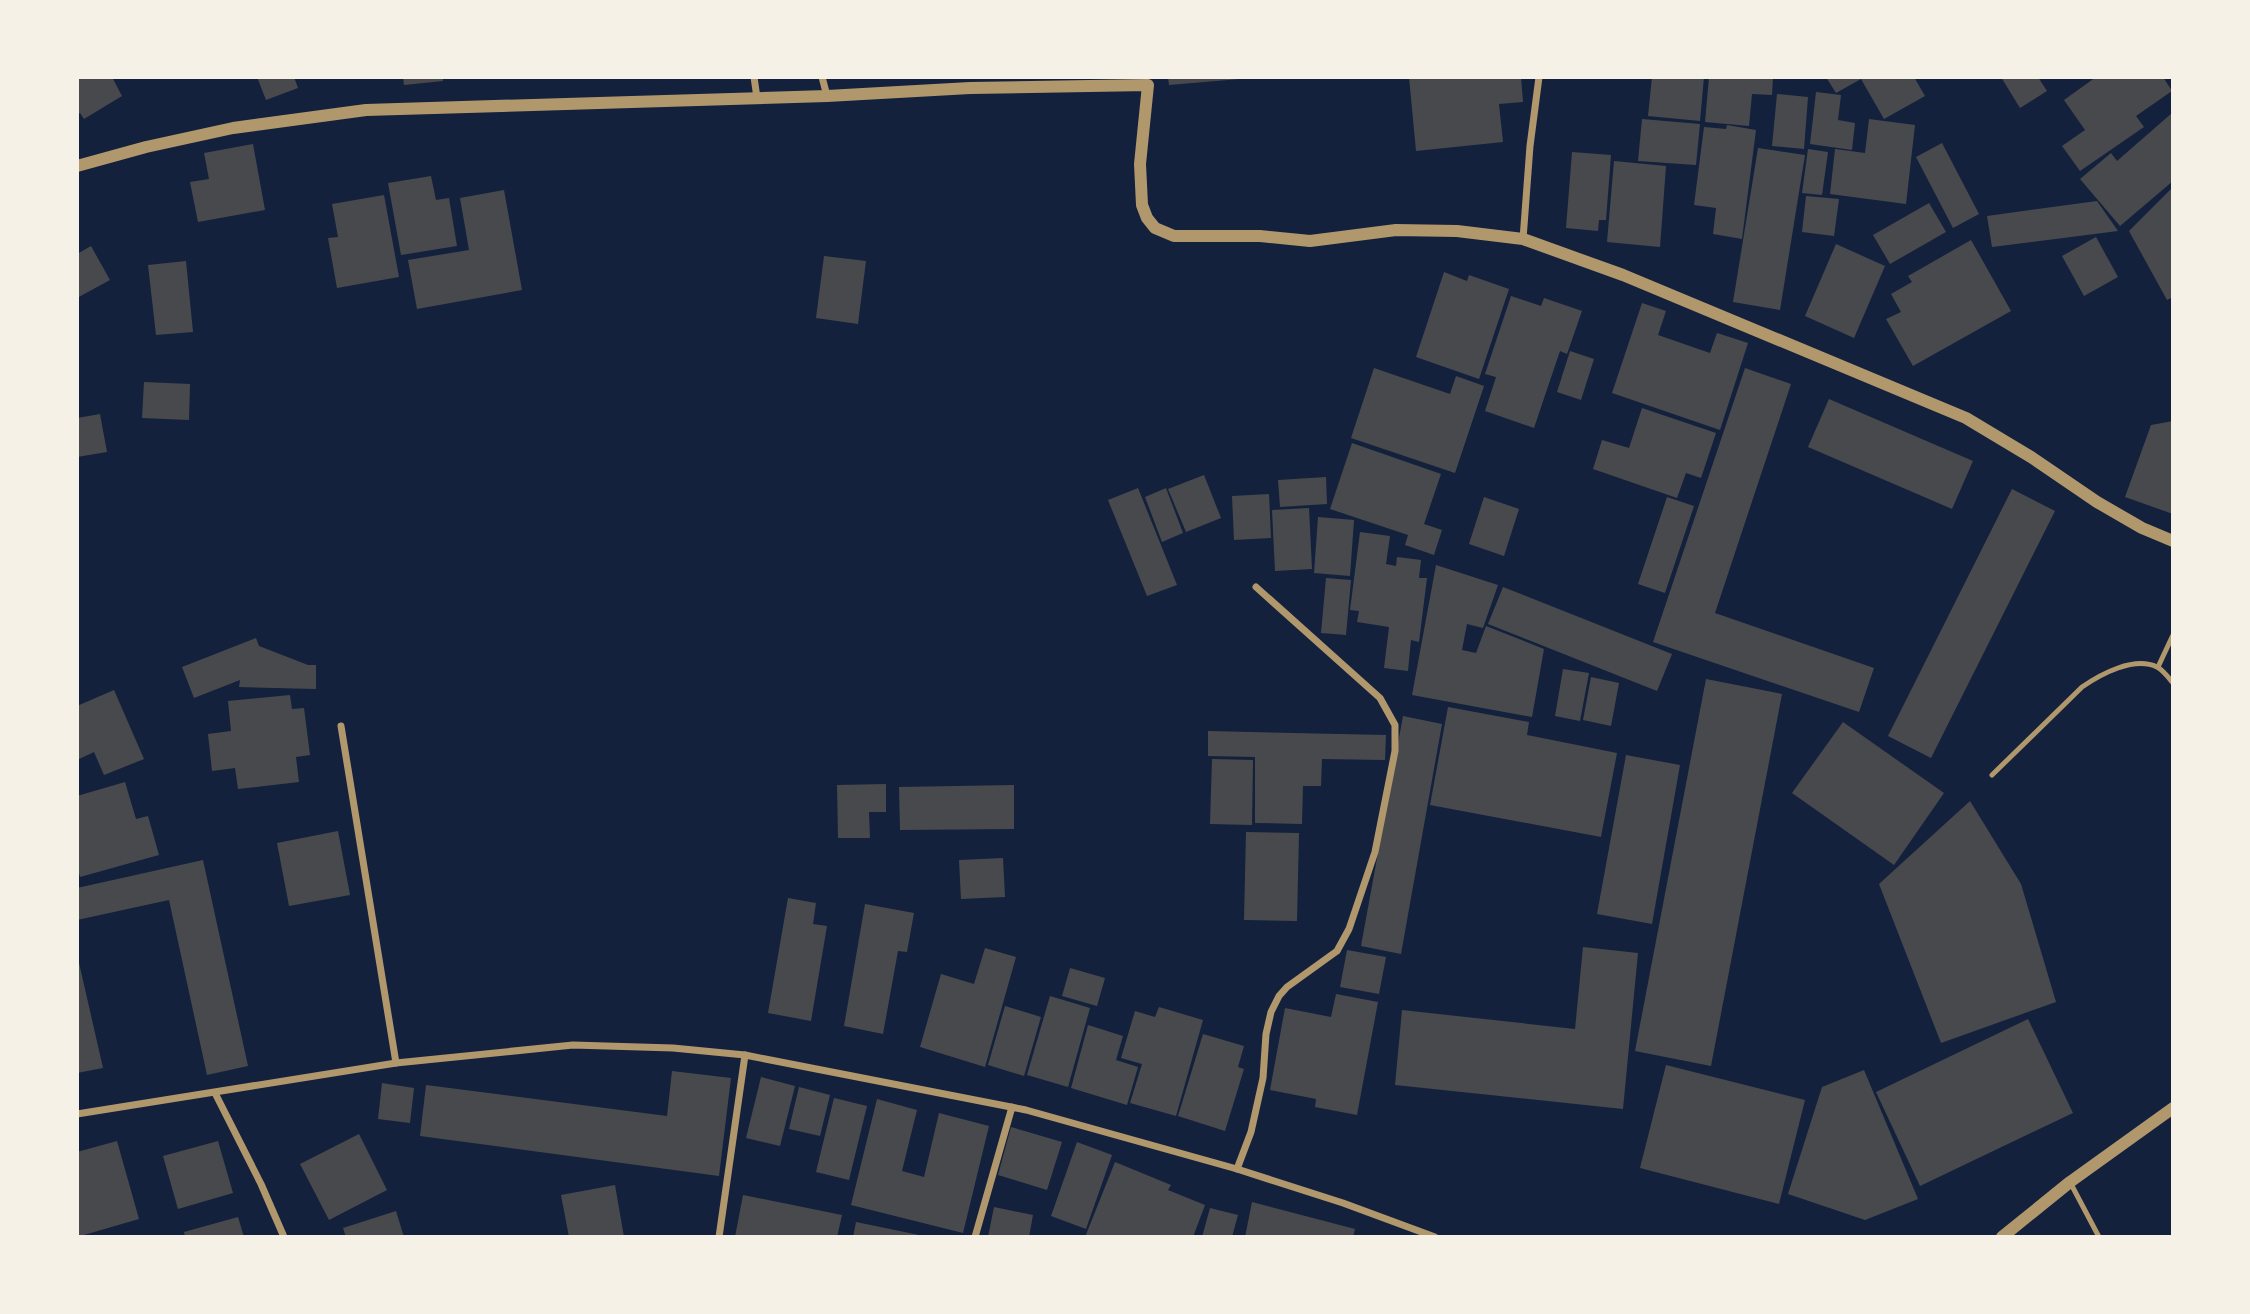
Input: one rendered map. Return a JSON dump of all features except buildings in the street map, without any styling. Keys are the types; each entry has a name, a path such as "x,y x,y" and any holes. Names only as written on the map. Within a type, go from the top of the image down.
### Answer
{"street":[{"path":"754,77 757,98"},
{"path":"822,77 827,96"},
{"path":"1523,239 1530,146 1539,77"},
{"path":"77,166 146,147 233,128 366,110 827,96 1148,81 1140,164 1142,205 1147,219 1155,228 1174,236 1260,236 1310,241 1396,230 1457,231 1523,239 1647,285 1966,418 2031,457 2097,502 2142,528 2173,541"},
{"path":"1237,1169 1251,1132 1271,1012 1287,987 1337,951 1349,929 1375,852 1395,751 1395,725 1380,698 1256,587"},
{"path":"341,726 396,1063"},
{"path":"77,1113 396,1063 573,1045 673,1048 745,1055 1012,1107 1237,1169 1343,1203 1435,1237"},
{"path":"719,1237 745,1055"},
{"path":"215,1093 285,1237"},
{"path":"975,1237 1012,1107"},
{"path":"2002,1237 2070,1182 2173,1108"}],"lane":[{"path":"2158,667 2173,635"},
{"path":"1992,775 2082,687 2094,679 2117,668 2141,664 2158,667 2173,683"},
{"path":"2070,1182 2099,1237"}]}
